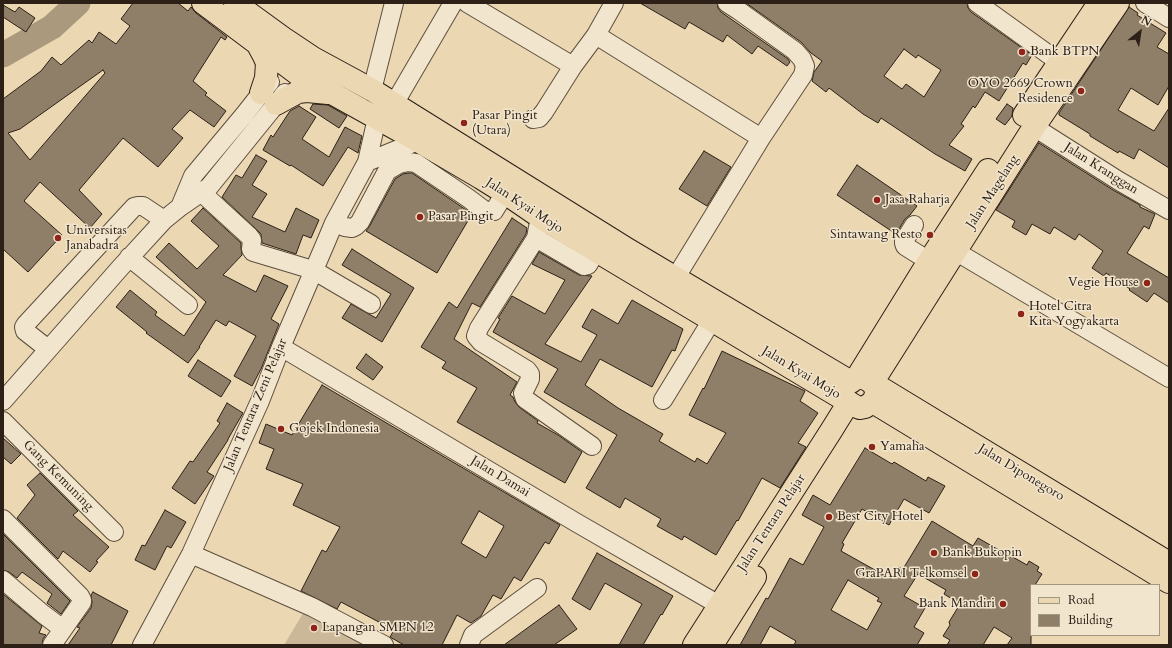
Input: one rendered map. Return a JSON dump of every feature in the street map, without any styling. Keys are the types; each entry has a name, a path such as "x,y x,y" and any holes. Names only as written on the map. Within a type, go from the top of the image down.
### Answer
{"main road":[{"name":"Jalan Kyai Mojo","path":"203,3 257,43 372,90 623,257 712,320 861,393"},
{"name":"Jalan Kyai Mojo","path":"235,3 334,94 418,141 505,193 539,229 596,251 623,257 676,277 861,393"},
{"name":"Jalan Magelang","path":"861,393 929,261 1099,3"},
{"name":"Jalan Magelang","path":"861,393 955,251 1034,127 1118,3"},
{"path":"257,43 266,63 266,78 269,99 307,91 334,94"},
{"name":"Jalan Diponegoro","path":"861,393 1169,563"},
{"name":"Jalan Diponegoro","path":"861,393 1169,582"},
{"name":"Jalan Tentara Pelajar","path":"694,645 832,431 861,393"},
{"name":"Jalan Tentara Pelajar","path":"712,645 861,393"}],"street":[{"path":"372,90 394,3"},
{"path":"394,104 452,3"},
{"path":"467,3 573,66"},
{"path":"533,119 539,118 573,66 596,35 614,3"},
{"path":"676,277 803,75 805,66 802,59 795,51 727,3"},
{"path":"977,3 1059,62"},
{"path":"1145,3 1169,18"},
{"path":"596,35 762,138"},
{"path":"3,402 129,257 164,220 209,187 269,99 298,61"},
{"path":"180,207 192,176 269,99"},
{"name":"Jalan Tentara Zeni Pelajar","path":"142,645 191,554 260,401 313,270 334,223 364,167 377,118"},
{"name":"Jalan Kranggan","path":"1034,127 1119,181 1169,210"},
{"path":"381,183 364,167 418,141"},
{"path":"334,223 344,227 352,228 356,226 360,222 387,171 399,164 408,162 416,164 484,210 494,210 505,193"},
{"path":"468,198 481,178"},
{"path":"201,192 249,236 252,240 252,252 313,270 371,304"},
{"path":"48,349 25,331 24,327 26,324 134,207 143,206 164,220"},
{"path":"914,225 904,241 905,246 929,261"},
{"path":"539,229 479,328 476,336 481,342 527,370 530,374 530,379 524,393 524,399 592,446"},
{"path":"955,251 1169,378"},
{"path":"129,257 188,305"},
{"path":"663,400 712,320"},
{"name":"Jalan Damai","path":"281,347 584,527 719,605"},
{"name":"Gang Kemuning","path":"3,421 114,532"},
{"path":"3,519 80,596 82,602 52,645"},
{"path":"191,554 312,607 384,645"},
{"path":"3,580 63,629"},
{"path":"469,645 473,635 537,588"}],"shaded area":[{"name":"Lapangan SMPN 12","path":"305,610 363,645 284,645"}],"building":[{"path":"133,3 178,3 188,11 191,7 196,13 227,37 225,40 221,37 193,81 207,93 205,95 226,111 214,127 190,110 172,129 183,138 158,167 123,138 79,190 102,214 90,228 40,182 24,201 62,235 28,272 3,249 3,99 41,71 52,57 61,65 89,40 92,43 99,32 116,44 130,26 121,19","holes":["103,70 105,73 30,160 8,133 20,129"]},
{"path":"640,3 717,3 721,12 788,59 790,62 787,66 758,46 752,54 727,35 723,42 689,22 685,29"},
{"path":"746,3 967,3 971,12 1032,55 1026,65 1023,63 999,101 985,92 975,108 973,106 961,124 964,126 949,145 972,159 965,171 935,154 881,118 878,123 863,114 829,88 826,92 812,81 814,72 822,61 811,53 801,42","holes":["904,49 916,58 918,55 941,70 924,97 906,84 902,89 884,76"]},
{"path":"3,5 15,12 19,7 35,18 26,32 3,17"},
{"path":"1129,7 1138,13 1137,15 1166,33 1157,47 1169,54 1169,86 1158,105 1131,88 1118,110 1154,131 1169,108 1169,168 1139,149 1134,159 1119,151 1118,153 1059,115"},
{"path":"313,104 328,105 347,116 339,128 310,109"},
{"path":"1007,104 1013,108 1012,116 1005,125 996,119"},
{"path":"299,106 316,117 302,139 329,157 345,127 362,136 358,153 348,147 323,186 291,165 290,166 263,150 271,135 273,137 290,111"},
{"path":"1039,143 1113,190 1140,205 1140,207 1155,214 1149,229 1144,226 1127,253 1169,278 1169,303 1154,293 1147,302 1106,273 1104,276 1092,268 1103,251 1079,234 1075,240 1054,227 1050,234 1032,224 1026,235 1012,227 1015,221 996,210"},
{"path":"704,151 731,167 707,206 679,189"},
{"path":"256,155 267,161 252,185 267,194 252,217 285,232 296,208 319,220 311,238 303,235 296,254 262,243 261,234 222,197 236,175 242,178"},
{"name":"Jasa Raharja","path":"857,165 917,206 905,219 896,234 837,195"},
{"name":"Pasar Pingit","path":"408,173 412,173 472,214 437,273 366,231 395,179"},
{"path":"203,208 241,243 242,255 223,275 256,292 264,275 288,286 271,319 279,324 261,369 252,386 234,376 256,336 229,321 226,326 216,320 200,347 188,363 146,333 147,332 116,307 130,290 157,312 155,315 184,336 206,302 156,257 169,243 197,269 219,246 191,221"},
{"path":"512,218 527,228 526,234 480,307 472,303 454,339 517,382 510,395 519,407 538,421 537,423 558,435 582,452 565,483 457,422 477,388 442,368 446,362 421,347 449,302 457,308"},
{"path":"352,249 414,288 382,342 342,318 351,304 376,318 391,294 342,265"},
{"path":"539,252 579,275 592,276 545,344 581,362 597,335 582,327 592,309 618,324 632,300 683,329 675,351 672,350 652,387 600,359 585,385 618,408 663,434 659,441 695,462 697,458 707,464 726,433 689,415 703,388 704,389 722,351 805,391 800,401 818,413 798,443 806,447 780,488 762,478 738,521 737,520 716,555 684,536 682,540 657,526 661,519 625,498 620,508 586,488 617,435 544,392 558,369 493,332 500,319 498,318 512,296 545,314 565,280 532,264"},
{"path":"366,354 383,367 373,380 356,368"},
{"path":"198,360 231,381 221,397 188,376"},
{"path":"322,385 560,525 549,544 545,542 521,581 514,577 501,599 493,595 481,616 471,623 457,615 442,645 404,645 390,637 394,630 341,602 337,609 301,591 322,550 326,552 340,527 293,505 303,484 266,469 274,449 259,443 266,424 292,435","holes":["479,511 504,526 486,558 461,543"]},
{"path":"227,403 243,413 228,440 207,472 214,476 195,504 172,488 190,461 193,462 220,423 217,421"},
{"path":"3,438 21,454 11,464 3,457"},
{"path":"865,448 892,464 894,462 926,481 928,477 945,486 929,513 904,499 889,525 862,509 842,543 844,544 841,551 891,579 898,567 903,569 932,521 973,546 978,538 1027,565 1029,561 1039,567 1037,571 1042,574 1036,584 1030,584 1031,645 1007,645 1012,638 994,627 983,645 947,645 950,640 943,636 950,625 949,622 960,604 944,594 946,590 918,574 904,596 925,608 914,627 924,633 917,645 794,645 796,641 770,626 760,645 740,645 766,598 768,599 790,558 803,565 824,527 802,515 813,495 830,505","holes":["848,580 879,598 877,601 882,603 867,630 831,610"]},
{"path":"40,473 78,511 73,515 109,547 96,561 98,562 90,572 63,551 58,559 17,518 35,495 27,485"},
{"path":"165,510 186,522 171,548 167,546 155,570 135,560 142,545 145,546"},
{"path":"3,534 70,601 61,614 47,603 52,594 22,572 17,578 9,572 3,570"},
{"path":"597,553 673,596 643,645 619,645 642,604 605,583 590,610 572,599"},
{"path":"93,592 128,611 111,645 68,645 80,628 77,627 91,608 91,595"},
{"path":"3,594 42,626 39,633 46,635 43,639 42,645 3,645"},
{"path":"559,605 577,629 554,645 504,645"}],"waterway":[{"path":"3,55 52,27 78,3"}],"place":[{"name":"Bank BTPN","path":"1022,52"},
{"name":"OYO 2669 Crown Residence","path":"1081,91"},
{"name":"Pasar Pingit (Utara)","path":"464,123"},
{"name":"Jasa Raharja","path":"877,200"},
{"name":"Pasar Pingit","path":"420,217"},
{"name":"Sintawang Resto","path":"930,235"},
{"name":"Universitas Janabadra","path":"58,238"},
{"name":"Vegie House","path":"1147,283"},
{"name":"Hotel Citra Kita Yogyakarta","path":"1021,314"},
{"name":"Gojek Indonesia","path":"281,429"},
{"name":"Yamaha","path":"872,447"},
{"name":"Best City Hotel","path":"829,517"},
{"name":"Bank Bukopin","path":"934,553"},
{"name":"GraPARI Telkomsel","path":"975,574"},
{"name":"Bank Mandiri","path":"1003,604"},
{"name":"Lapangan SMPN 12","path":"314,628"}]}
